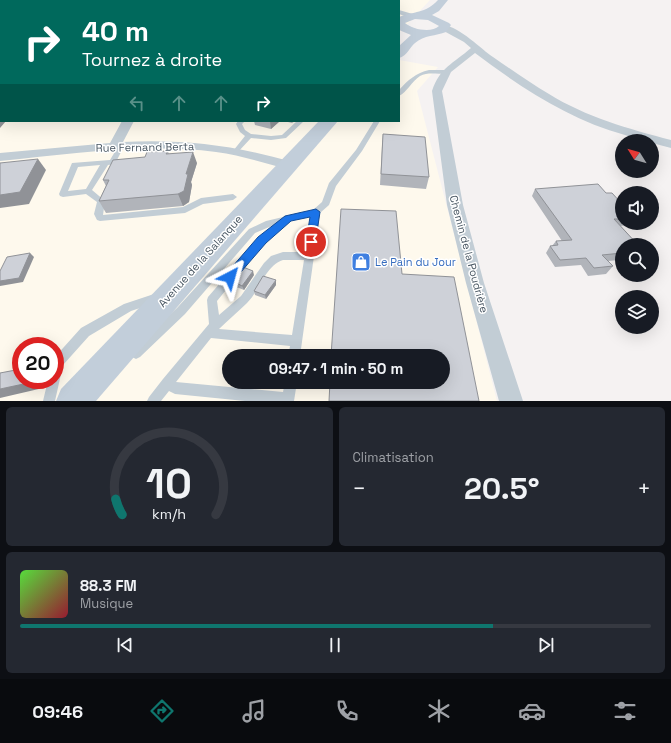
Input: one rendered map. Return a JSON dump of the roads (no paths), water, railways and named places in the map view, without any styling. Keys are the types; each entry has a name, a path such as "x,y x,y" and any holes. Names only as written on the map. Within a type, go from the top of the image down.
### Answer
{"main road":[{"path":"400,53 411,40 424,33 438,22 443,0"},
{"path":"405,19 438,22"},
{"path":"405,19 424,33"},
{"path":"400,44 407,33 405,19"},
{"name":"Avenue de la Salanque","path":"73,401 287,165 328,122"},
{"name":"Avenue de la Salanque","path":"91,401 337,122"}],"street":[{"path":"438,22 467,40 475,49 540,93 574,112 617,128 671,144"},
{"name":"Chemin de la Poudrière","path":"475,49 445,72 441,77 437,91 454,205 475,283 511,401"},
{"path":"117,146 128,122"},
{"name":"Rue Fernand Berta","path":"0,157 117,146 192,145 236,151 287,165"}],"lane":[{"path":"400,93 415,75 434,71 445,72"},
{"path":"241,122 239,124 242,131 249,136 272,138 284,137 301,122"},
{"path":"127,361 181,311 252,231 266,224 316,212 326,203 332,185 359,151 376,122"},
{"path":"236,151 249,136"},
{"path":"88,192 113,162 117,146"},
{"path":"113,162 76,165 63,194 88,192 101,201 98,214 100,218 185,210 201,201 233,197"},
{"path":"295,349 316,212"},
{"path":"211,329 212,300 262,240 288,218"},
{"path":"153,401 211,329 245,299 267,266 274,259 284,256 309,256"},
{"path":"64,355 85,332 128,307 170,294"},
{"path":"211,329 296,341"},
{"path":"167,383 175,388 288,400 290,389"},
{"path":"49,401 52,389"}],"place":[{"name":"Le Pain du Jour","path":"361,262"}]}
